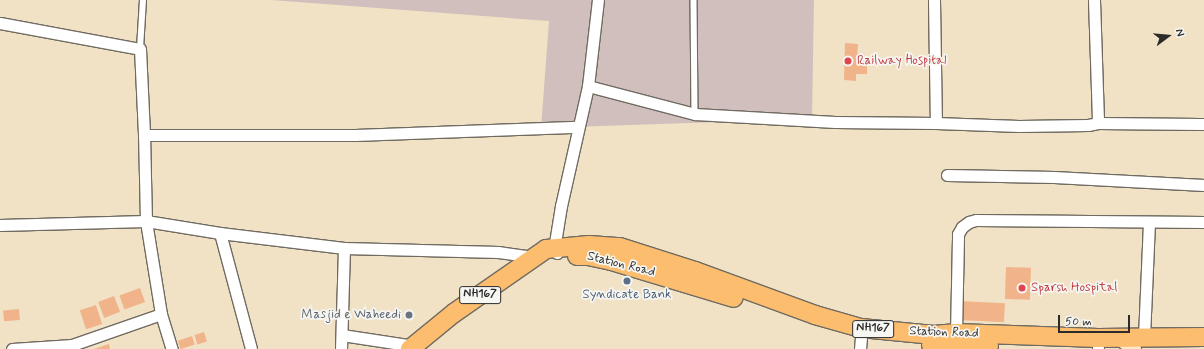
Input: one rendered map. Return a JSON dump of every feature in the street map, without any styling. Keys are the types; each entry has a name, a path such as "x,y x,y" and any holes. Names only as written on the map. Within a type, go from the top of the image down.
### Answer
{"highway":[{"name":"Station Road","path":"556,252 590,245 620,247 695,271 816,315 861,328 934,335 956,333 1098,338 1134,344 1204,348"},
{"name":"NH167","path":"416,348 454,313 546,249 556,252"},
{"name":"NH167","path":"416,348 462,318 548,256 556,252"},
{"name":"Station Road","path":"556,252 611,260 860,344 1098,349 1204,337"}],"street":[{"path":"556,252 561,206 588,86 598,0"},
{"path":"934,0 936,123"},
{"path":"1094,0 1098,123"},
{"path":"0,23 140,49 146,221 161,314 172,349"},
{"path":"588,86 695,114 835,122 1057,126 1088,126 1098,123 1204,124"},
{"path":"144,135 355,135 578,127"},
{"path":"947,175 1054,177 1204,185"},
{"path":"956,333 958,234 962,227 969,222 976,220 1204,222"},
{"path":"0,225 146,221 220,233 344,248 498,252 535,257"},
{"path":"1134,344 1149,222"},
{"path":"220,233 251,349"},
{"path":"341,349 344,248"},
{"path":"12,349 70,348 161,314"},
{"path":"342,334 416,348"}],"lane":[{"path":"140,49 143,0"},
{"path":"694,0 695,114"}],"shaded area":[{"path":"271,0 814,0 812,119 541,128 549,21"}],"building":[{"path":"845,43 858,44 857,63 867,64 867,74 856,74 856,81 844,80"},
{"path":"1006,267 1031,268 1030,300 1005,299"},
{"path":"140,288 145,302 124,310 119,296"},
{"path":"114,296 120,312 104,318 98,302"},
{"path":"960,301 1005,303 1004,322 959,320"},
{"path":"96,305 102,324 86,329 80,310"},
{"path":"19,309 20,320 4,321 3,310"},
{"path":"204,332 207,342 197,344 194,335"},
{"path":"192,336 195,345 180,349 178,341"},
{"path":"109,344 110,349 94,349"}],"place":[{"name":"Railway Hospital","path":"848,61"},
{"name":"Syndicate Bank","path":"627,281"},
{"name":"Sparsh Hospital","path":"1022,288"},
{"name":"Ｍasjid e Waheedi","path":"409,315"}]}
